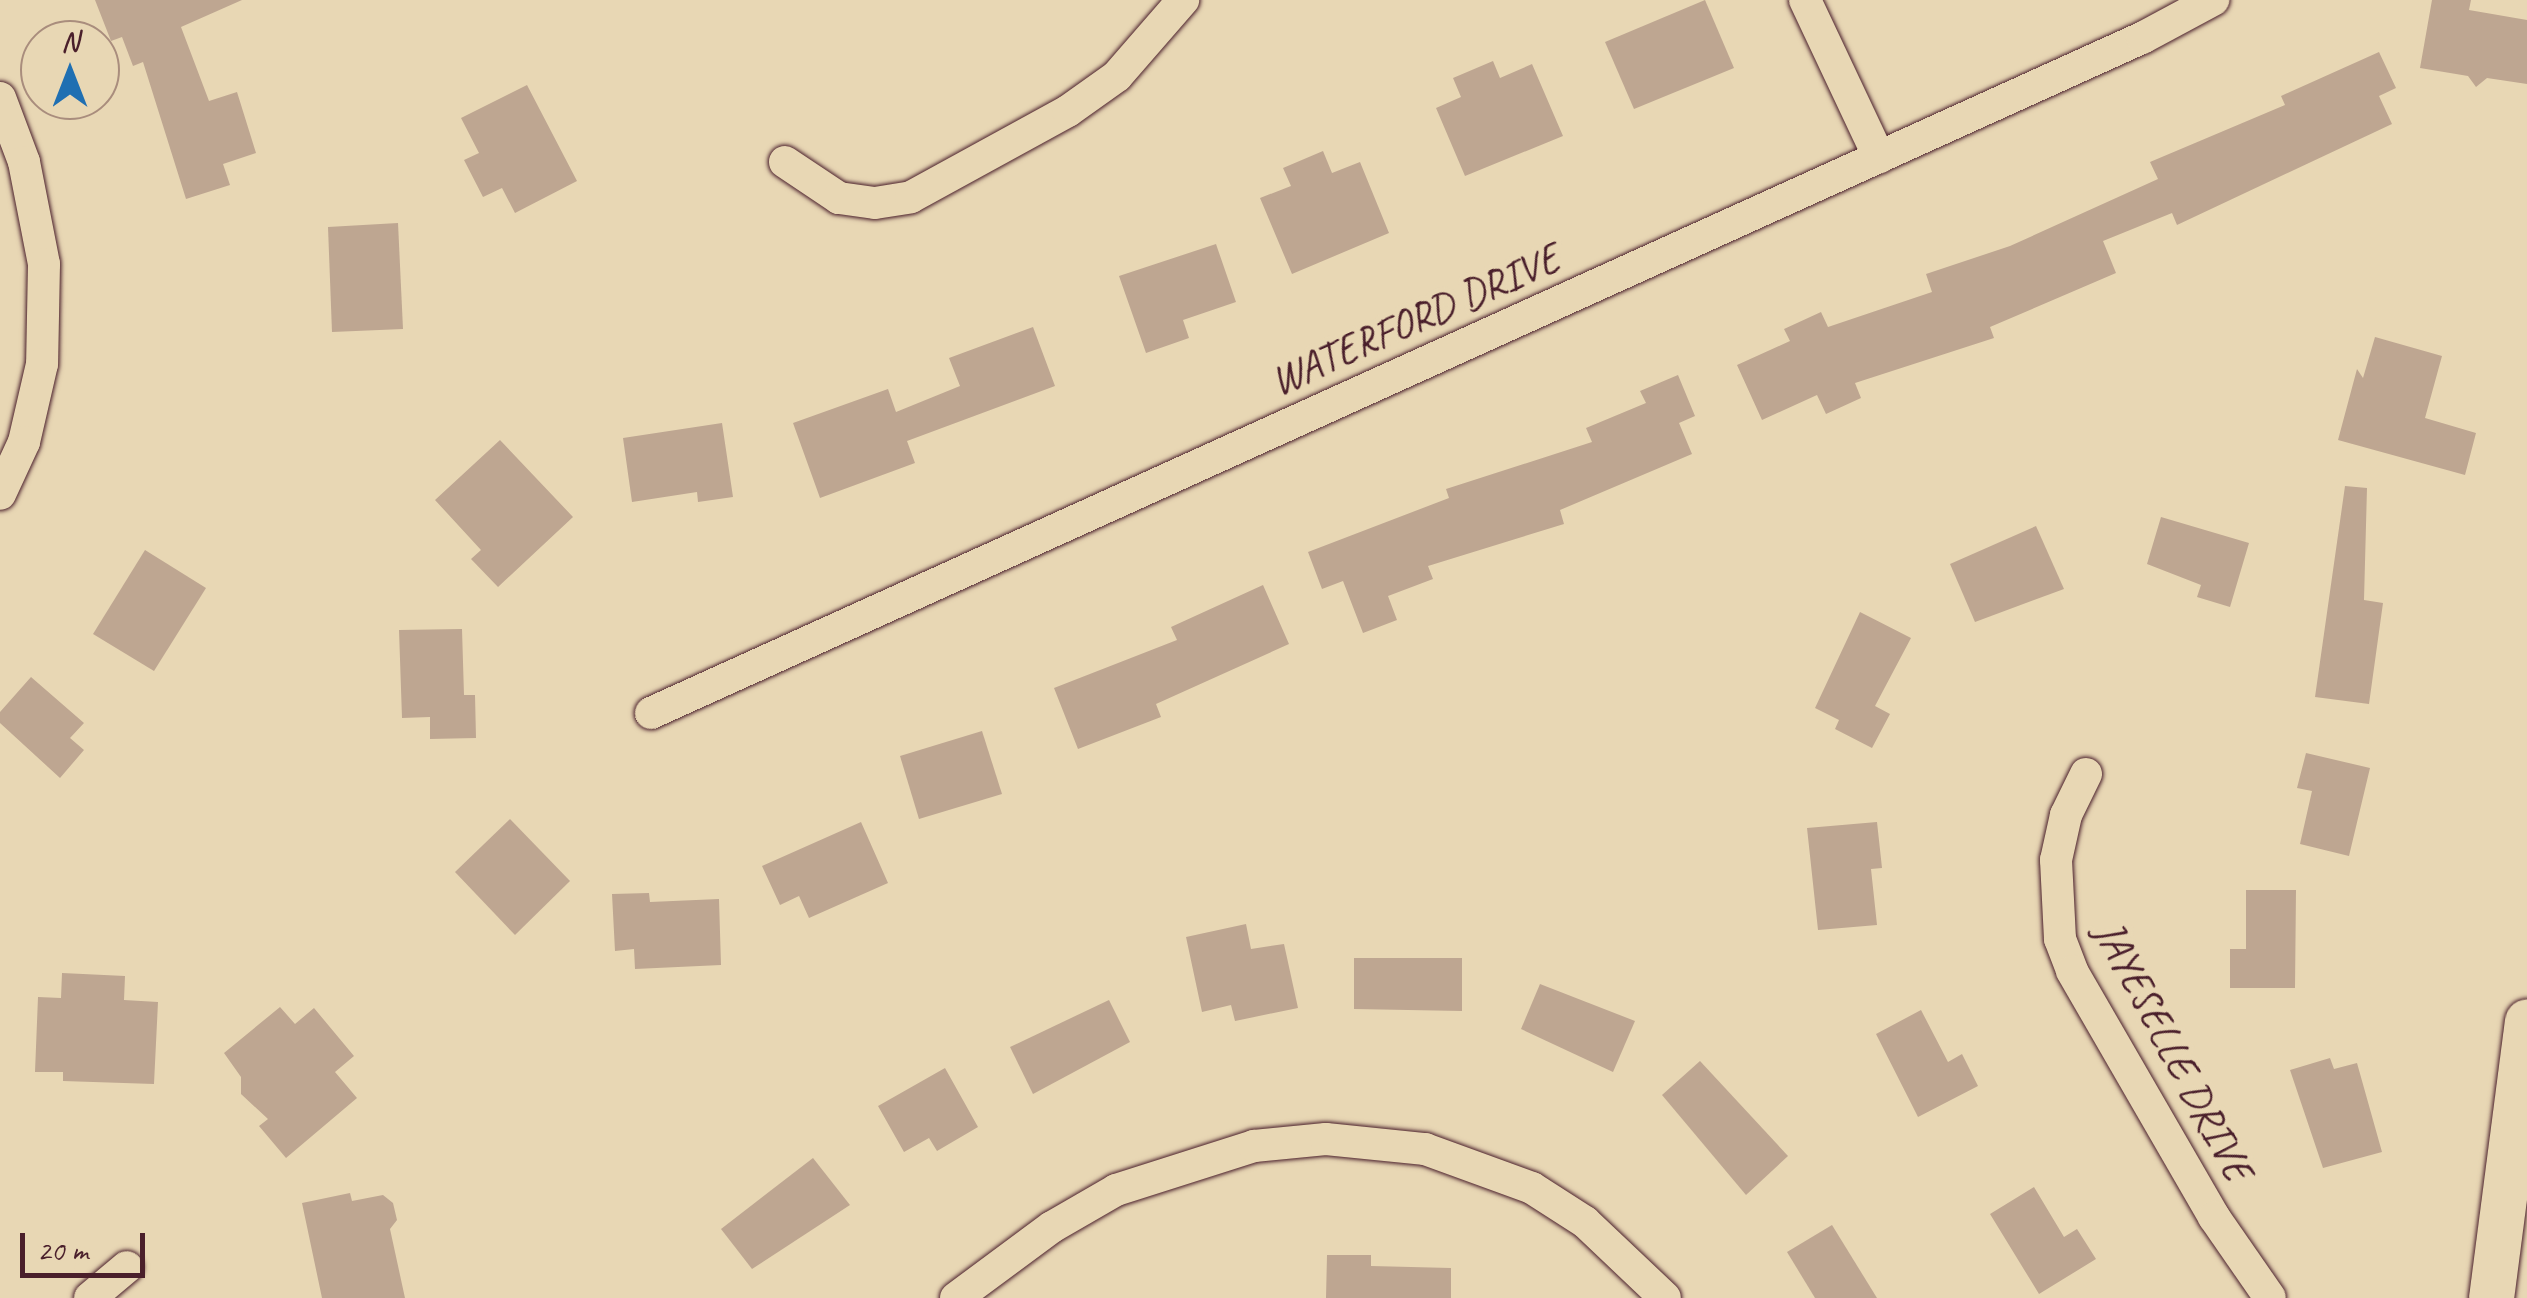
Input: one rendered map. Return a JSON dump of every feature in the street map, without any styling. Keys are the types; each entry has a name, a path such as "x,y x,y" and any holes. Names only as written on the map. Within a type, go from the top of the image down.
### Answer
{"street":[{"path":"786,162 839,198 876,203 911,198 1068,111 1117,76 1183,0"},
{"path":"1805,0 1879,157"},
{"name":"WATERFORD DRIVE","path":"650,713 1879,157 2213,0"},
{"path":"0,98 24,162 44,264 39,382 24,442 0,494"},
{"name":"JAYESELLE DRIVE","path":"2086,774 2066,815 2056,860 2060,940 2072,971 2214,1217 2270,1298"},
{"path":"2490,1298 2527,1021"},
{"path":"963,1296 1052,1226 1116,1190 1254,1146 1326,1139 1426,1149 1532,1188 1585,1222 1664,1298"},
{"path":"90,1298 127,1267"}],"building":[{"path":"95,0 242,0 181,27 209,101 237,92 256,153 223,164 230,185 186,199 143,62 133,66 120,38 120,20 103,20"},
{"path":"1705,0 1734,68 1634,109 1605,42"},
{"path":"2432,0 2471,0 2469,10 2527,20 2527,84 2487,78 2476,87 2468,76 2420,68"},
{"path":"2379,52 2396,88 2379,96 2392,124 2177,225 2172,213 2103,241 2116,273 1990,327 1994,338 1855,383 1861,398 1826,414 1817,395 1762,420 1737,365 1790,341 1784,329 1821,312 1828,327 1932,292 1926,274 2010,246 2158,179 2150,162 2285,105 2281,96"},
{"path":"1493,61 1500,78 1532,64 1563,136 1465,176 1436,108 1461,97 1453,78"},
{"path":"527,85 577,181 515,213 502,188 483,197 464,160 479,153 461,118"},
{"path":"1323,151 1332,173 1360,162 1389,233 1292,274 1260,198 1291,186 1283,168"},
{"path":"398,223 403,329 332,332 328,227"},
{"path":"1216,244 1236,302 1183,320 1189,338 1146,353 1119,276"},
{"path":"1033,327 1055,386 907,441 915,463 820,498 793,423 888,389 896,412 960,386 949,358"},
{"path":"2375,337 2442,356 2425,418 2476,433 2465,475 2338,440 2357,369 2363,378"},
{"path":"1678,375 1695,416 1679,423 1692,454 1560,510 1564,524 1428,566 1433,579 1388,596 1397,620 1363,633 1343,581 1322,589 1308,552 1449,498 1446,489 1592,442 1586,428 1646,403 1640,391"},
{"path":"722,423 733,497 698,502 697,492 632,502 623,438"},
{"path":"500,440 573,517 498,587 471,559 481,550 435,500"},
{"path":"2345,486 2367,488 2364,600 2383,603 2369,704 2315,697"},
{"path":"2161,517 2249,543 2230,607 2197,597 2201,585 2147,564"},
{"path":"2036,526 2064,589 1975,622 1950,564"},
{"path":"145,550 206,588 154,671 93,634"},
{"path":"1263,585 1289,644 1156,704 1161,717 1078,749 1054,688 1177,640 1171,627"},
{"path":"1860,612 1911,638 1875,706 1890,714 1872,748 1835,729 1839,720 1815,708"},
{"path":"462,629 464,695 475,695 476,738 430,739 430,717 402,718 399,630"},
{"path":"31,677 84,723 70,738 84,750 60,778 0,723 0,712"},
{"path":"982,731 1002,794 919,819 900,756"},
{"path":"2306,753 2370,768 2349,856 2300,844 2312,791 2297,788"},
{"path":"510,819 570,881 515,935 455,872"},
{"path":"861,822 888,883 809,918 799,896 780,905 762,866"},
{"path":"1877,822 1882,868 1871,869 1877,925 1818,930 1807,828"},
{"path":"2246,890 2296,890 2295,988 2230,988 2230,949 2246,949"},
{"path":"649,893 650,902 719,899 721,965 635,969 634,949 615,951 612,894"},
{"path":"1246,924 1251,949 1284,944 1298,1008 1235,1021 1231,1005 1202,1012 1186,937"},
{"path":"1354,958 1462,958 1462,1011 1354,1009"},
{"path":"62,973 125,976 124,1000 158,1002 154,1084 63,1081 63,1072 35,1072 38,997 61,998"},
{"path":"1540,984 1635,1021 1613,1072 1521,1029"},
{"path":"1109,1000 1130,1042 1033,1094 1010,1047"},
{"path":"280,1007 295,1024 314,1008 354,1056 335,1072 357,1098 286,1158 259,1126 268,1119 241,1094 241,1077 224,1053"},
{"path":"1921,1010 1948,1062 1962,1054 1978,1086 1918,1117 1876,1034"},
{"path":"2330,1058 2334,1069 2357,1063 2382,1152 2323,1168 2290,1070"},
{"path":"1700,1061 1788,1156 1746,1195 1662,1095"},
{"path":"945,1068 978,1127 937,1151 929,1138 904,1152 878,1106"},
{"path":"813,1158 850,1205 752,1269 721,1229"},
{"path":"2034,1187 2064,1237 2077,1229 2096,1259 2039,1294 1990,1214"},
{"path":"350,1193 352,1201 383,1195 393,1203 397,1220 390,1229 405,1298 322,1298 302,1203"},
{"path":"1832,1225 1877,1298 1815,1298 1787,1252"},
{"path":"1327,1255 1371,1255 1371,1266 1451,1268 1451,1298 1326,1298"}]}
